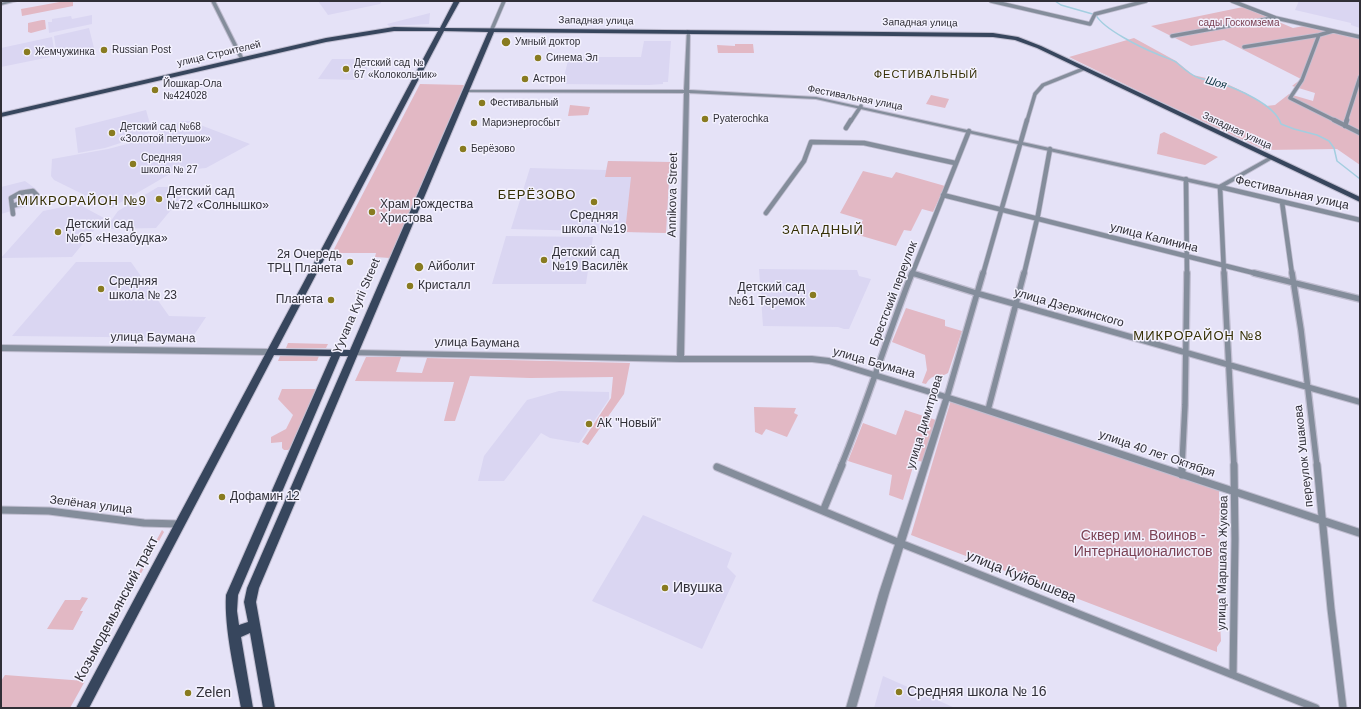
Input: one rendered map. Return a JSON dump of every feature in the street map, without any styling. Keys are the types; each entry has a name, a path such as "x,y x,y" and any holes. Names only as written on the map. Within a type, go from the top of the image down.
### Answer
{"main road":[{"path":"179,524 457,1"},
{"name":"улица Строителей","path":"1,115 242,59 369,32 394,29 443,28"},
{"name":"Западная улица","path":"443,28 993,35 1024,40 1360,200"},
{"name":"Yyvana Kyrli Street","path":"269,708 250,602 252,588 492,29"},
{"name":"улица Баумана","path":"270,352 352,353"},
{"name":"Yyvana Kyrli Street","path":"247,708 234,634 231,611 232,595 337,352"},
{"path":"296,448 312,448"},
{"name":"Козьмодемьянский тракт","path":"82,708 179,524"},
{"path":"234,634 254,625"}],"street":[{"path":"1,4 15,1"},
{"path":"213,1 242,59"},
{"name":"Yyvana Kyrli Street","path":"492,29 504,1"},
{"path":"991,1 1090,24 1095,14 1146,1"},
{"path":"1232,1 1276,18 1360,37"},
{"path":"1172,36 1276,18"},
{"name":"Annikova Street","path":"680,359 688,31"},
{"path":"1244,47 1319,35 1333,31"},
{"path":"1319,35 1302,80 1290,98 1360,133"},
{"name":"улица Димитрова","path":"851,708 900,543 947,397 1000,210 1037,90 1049,82 1084,69"},
{"path":"1345,126 1360,77"},
{"name":"Фестивальная улица","path":"466,91 686,92 770,94 815,99 861,106 1186,179 1360,220"},
{"path":"846,128 861,106"},
{"name":"Брестский переулок","path":"823,511 845,459 874,374 912,273 955,162 969,131"},
{"path":"766,212 804,161 810,142 864,142 955,162"},
{"path":"988,410 1015,304 1028,260 1045,183 1050,149"},
{"path":"1220,187 1271,158"},
{"path":"1182,475 1185,405 1187,256 1186,179"},
{"name":"улица Маршала Жукова","path":"1220,187 1223,265 1230,366 1235,493 1233,675"},
{"path":"12,206 36,199 37,195 33,191 20,193 11,198 12,206 13,214"},
{"name":"улица Калинина","path":"943,195 1360,299"},
{"name":"переулок Ушакова","path":"1282,202 1293,283 1302,330 1343,708"},
{"name":"улица Дзержинского","path":"912,273 976,293 1360,402"},
{"name":"улица Баумана","path":"1,348 270,352"},
{"name":"улица Баумана","path":"352,353 829,361 947,397"},
{"name":"улица 40 лет Октября","path":"947,397 1360,533"},
{"name":"улица Куйбышева","path":"717,467 900,543 1316,708"},
{"name":"Зелёная улица","path":"1,510 49,511 144,523 179,524"}],"shaded area":[{"path":"318,1 382,1 380,4 328,15"},
{"path":"1299,1 1360,1 1360,28 1351,25 1351,23 1295,10"},
{"path":"430,13 429,24 389,26 387,24"},
{"path":"92,15 92,24 49,33 48,22 52,22 52,19 71,16 72,19"},
{"path":"89,28 94,48 57,56 54,36"},
{"name":"Жемчужинка","path":"52,37 55,56 1,67 1,48"},
{"path":"644,41 671,41 668,82 649,85 562,84 569,57 641,57"},
{"name":"Детский сад № 67 «Колокольчик»","path":"332,59 373,59 360,80 318,79"},
{"name":"Детский сад №68 «Золотой петушок»","path":"146,110 152,131 145,135 105,148 78,153 75,128"},
{"name":"Средняя школа № 27","path":"181,121 190,121 250,144 206,168 175,171 111,208 54,180 51,176 52,159 108,149 146,139"},
{"name":"Средняя школа №19","path":"608,161 670,162 666,233 511,229 530,168 606,170"},
{"path":"25,181 36,189 42,202 1,214 1,187"},
{"name":"Детский сад №72 «Солнышко»","path":"158,187 190,187 156,228 105,229 118,211"},
{"name":"Детский сад №65 «Незабудка»","path":"78,204 104,218 72,257 1,258 43,211"},
{"name":"Детский сад №19 Василёк","path":"506,236 593,237 586,284 492,284"},
{"name":"Средняя школа № 23","path":"76,262 131,262 169,316 206,317 192,338 12,336"},
{"name":"Детский сад №61 Теремок","path":"759,269 857,270 859,276 871,279 849,329 838,327 763,326"},
{"path":"559,391 609,392 609,399 579,443 550,438 541,433 504,481 478,481 484,456 527,400"},
{"name":"Ивушка","path":"643,515 732,553 727,567 736,576 702,649 592,601"},
{"name":"Средняя школа № 16","path":"883,676 955,708 874,708"}],"green space":[{"path":"65,1 73,1 73,6 22,16 21,9"},
{"name":"сады Госкомзема","path":"1243,7 1293,28 1304,26 1360,38 1360,165 1337,149 1265,150 1069,57 1134,38 1176,61 1193,75 1223,82 1246,93 1266,106 1275,105 1289,94 1313,101 1315,93 1292,86 1301,79 1224,40 1191,46 1151,26"},
{"path":"45,20 46,29 31,33 28,32 28,23"},
{"path":"735,44 753,44 754,53 718,53 717,45 735,46"},
{"path":"420,84 464,85 390,258 375,257 376,253 332,253"},
{"path":"931,95 949,99 945,108 926,104"},
{"path":"570,105 590,107 588,115 568,116"},
{"path":"1164,132 1218,157 1205,165 1157,154 1160,134"},
{"path":"608,161 670,162 666,233 625,232 631,177 605,177"},
{"path":"863,171 892,178 896,172 945,186 933,212 922,209 911,231 904,230 896,246 855,234 863,220 840,213"},
{"path":"906,308 945,320 945,326 962,331 948,373 945,375 934,376 926,384 922,383 927,370 925,355 892,342"},
{"path":"288,343 328,344 326,348 286,348"},
{"path":"280,356 319,356 317,361 278,361"},
{"path":"366,357 401,357 396,372 422,373 427,358 630,363 624,394 588,445 582,442 611,398 613,377 530,378 470,376 455,421 444,421 454,382 355,381"},
{"path":"282,389 315,389 317,393 293,446 288,450 284,450 282,448 282,442 271,443 271,437 286,429 293,415 278,399"},
{"name":"Сквер им. Воинов - Интернационалистов","path":"951,400 1126,457 1137,463 1219,491 1219,500 1221,503 1218,586 1221,641 1217,647 1217,652 911,535"},
{"path":"754,407 796,408 794,413 798,415 787,437 766,429 762,435 755,432"},
{"path":"905,410 936,420 923,462 915,460 903,500 889,495 892,475 848,461 863,423 896,435"},
{"path":"162,530 164,532 83,678 80,680"},
{"path":"82,597 88,598 80,611 83,611 73,630 47,629 65,600 80,600"},
{"path":"5,675 85,681 70,708 1,708 1,681"}],"waterway":[{"name":"Шоя","path":"1055,1 1061,5 1096,15 1114,32 1142,47 1176,62 1196,77 1215,81 1254,98 1271,110 1281,124 1317,135 1329,141 1334,148 1337,161 1360,179"}],"place":[{"name":"Умный доктор","path":"506,42"},
{"name":"Russian Post","path":"104,50"},
{"name":"Жемчужинка","path":"27,52"},
{"name":"Синема Эл","path":"538,58"},
{"name":"Детский сад № 67 «Колокольчик»","path":"346,69"},
{"name":"Астрон","path":"525,79"},
{"name":"Йошкар-Ола №424028","path":"155,90"},
{"name":"Фестивальный","path":"482,103"},
{"name":"Pyaterochka","path":"705,119"},
{"name":"Мариэнергосбыт","path":"474,123"},
{"name":"Детский сад №68 «Золотой петушок»","path":"112,133"},
{"name":"Берёзово","path":"463,149"},
{"name":"Средняя школа № 27","path":"133,164"},
{"name":"Детский сад №72 «Солнышко»","path":"159,199"},
{"name":"Средняя школа №19","path":"594,202"},
{"name":"Храм Рождества Христова","path":"372,212"},
{"name":"Детский сад №65 «Незабудка»","path":"58,232"},
{"name":"Детский сад №19 Василёк","path":"544,260"},
{"name":"2я Очередь ТРЦ Планета","path":"350,262"},
{"name":"Айболит","path":"419,267"},
{"name":"Кристалл","path":"410,286"},
{"name":"Средняя школа № 23","path":"101,289"},
{"name":"Детский сад №61 Теремок","path":"813,295"},
{"name":"Планета","path":"331,300"},
{"name":"АК \"Новый\"","path":"589,424"},
{"name":"Дофамин 12","path":"222,497"},
{"name":"Ивушка","path":"665,588"},
{"name":"Средняя школа № 16","path":"899,692"},
{"name":"Zelen","path":"188,693"}],"district":[{"name":"ФЕСТИВАЛЬНЫЙ","path":"926,75"},
{"name":"БЕРЁЗОВО","path":"537,195"},
{"name":"МИКРОРАЙОН №9","path":"82,201"},
{"name":"ЗАПАДНЫЙ","path":"823,230"},
{"name":"МИКРОРАЙОН №8","path":"1198,336"}]}
